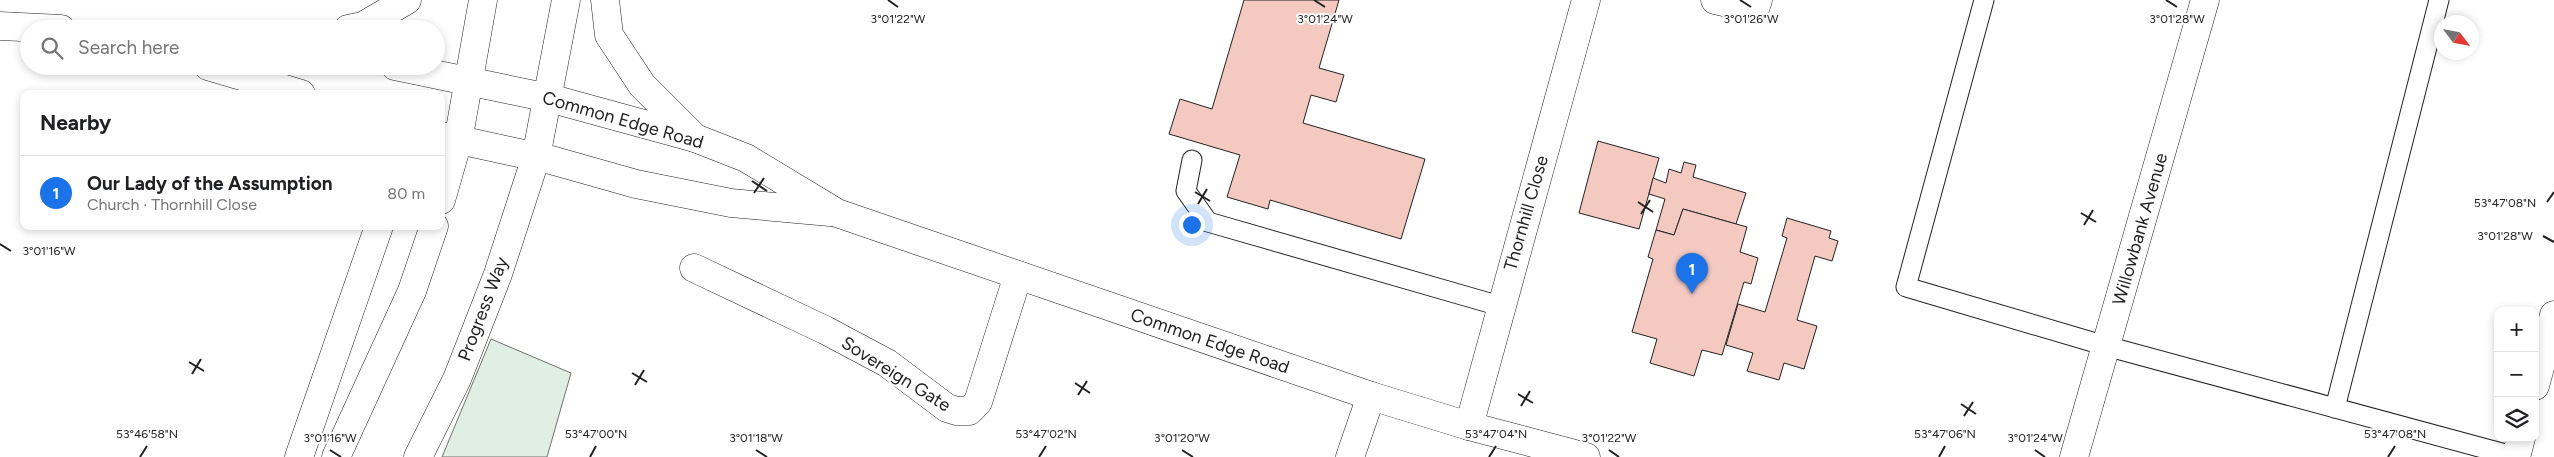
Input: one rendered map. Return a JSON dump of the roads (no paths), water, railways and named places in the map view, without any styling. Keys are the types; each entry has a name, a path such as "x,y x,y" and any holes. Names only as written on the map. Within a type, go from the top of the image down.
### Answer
{"main road":[{"path":"373,20 407,0"},
{"path":"445,172 450,138 470,81 483,0"},
{"name":"Progress Way","path":"418,457 457,380 498,274 536,157 566,0"},
{"path":"605,0 610,35 642,85 694,138"},
{"name":"Thornhill Close","path":"1469,426 1500,306 1586,0"},
{"path":"1715,0 1755,10 1758,0"},
{"name":"Willowbank Avenue","path":"2074,457 2205,0"},
{"path":"0,26 20,27"},
{"path":"238,75 289,90"},
{"name":"Common Edge Road","path":"440,75 548,98 694,138 746,158 837,212 1371,396 1469,426 1586,457"},
{"name":"Common Edge Road","path":"450,138 536,157 636,184 730,203 837,212"},
{"path":"299,457 378,230"},
{"path":"336,457 412,291 433,230"},
{"name":"Sovereign Gate","path":"694,268 825,330 879,359 947,408 957,411 969,411 978,402 1018,275"},
{"path":"2539,371 2554,315"},
{"path":"1350,457 1371,396"},
{"path":"2516,457 2520,442"}],"lane":[{"path":"1984,0 1906,287 2106,346 2516,457"},
{"path":"2335,408 2439,0"},
{"path":"1192,160 1186,191 1208,222 1500,306"}],"place":[{"name":"Our Lady of the Assumption","path":"1692,294"}]}
